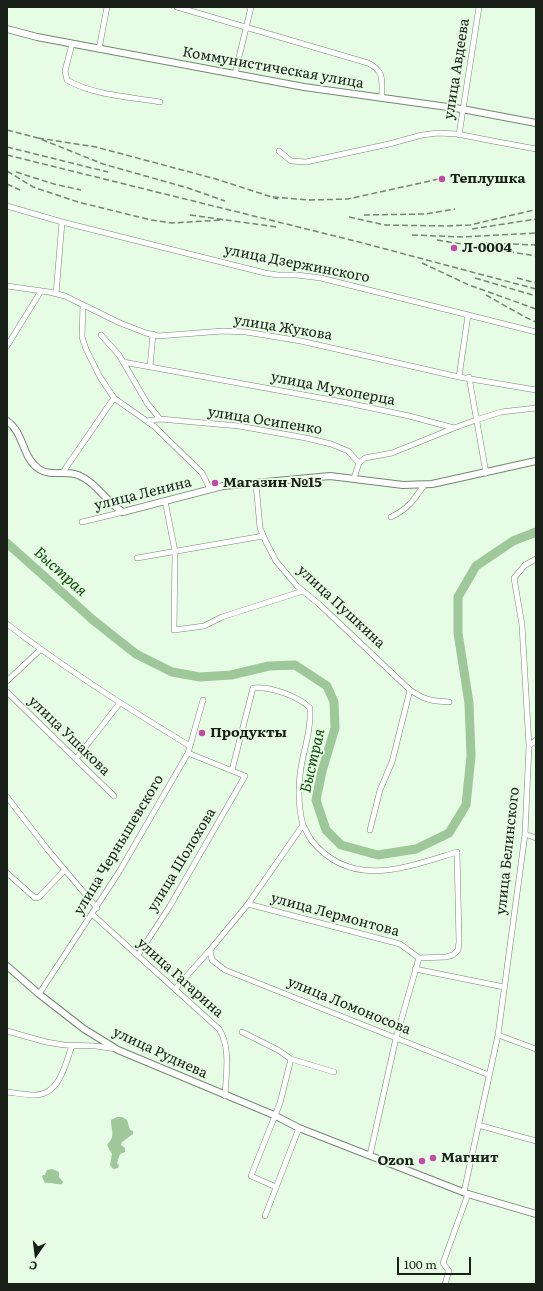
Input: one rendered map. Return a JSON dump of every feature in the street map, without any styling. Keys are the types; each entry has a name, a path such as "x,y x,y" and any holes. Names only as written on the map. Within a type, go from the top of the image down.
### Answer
{"street":[{"path":"99,49 107,7"},
{"path":"177,7 368,63 376,67 381,74 382,98"},
{"path":"235,74 251,7"},
{"name":"улица Авдеева","path":"459,135 479,7"},
{"name":"Коммунистическая улица","path":"7,29 72,44 304,87 463,109 536,123"},
{"path":"72,44 66,71 67,80 89,90 160,102"},
{"path":"279,151 290,161 306,162 389,144 422,135 438,133 459,135 536,150"},
{"name":"улица Дзержинского","path":"7,206 62,222 266,273 321,278 536,332"},
{"path":"56,294 62,222"},
{"name":"улица Жукова","path":"7,286 66,296 120,323 153,334 175,335 222,331 246,332 316,344 459,376 536,390"},
{"path":"7,346 41,291"},
{"path":"83,305 82,337 86,349 100,377 114,398 155,427 202,473 210,489"},
{"path":"459,376 468,315"},
{"path":"150,367 153,334"},
{"path":"101,335 124,362 147,403 160,419"},
{"name":"улица Мухоперца","path":"124,362 348,403 409,416 454,428"},
{"path":"469,377 486,473"},
{"path":"63,472 114,398"},
{"path":"354,478 359,463 366,458 392,453 454,428 501,412 536,408"},
{"name":"улица Осипенко","path":"147,421 160,419 240,426 306,438 331,444 348,451 359,463"},
{"path":"7,421 14,425 27,455 38,469 50,474 63,472 78,475 96,487 112,504 123,512"},
{"name":"улица Ленина","path":"82,522 222,486 330,476 354,478 403,486 424,485 445,482 536,461"},
{"name":"улица Пушкина","path":"256,484 260,528 263,536 276,561 297,586 320,604 410,690 421,697 432,701 448,702"},
{"path":"392,516 403,511 412,503 424,485"},
{"path":"165,501 175,551 174,630 204,626 222,617 303,591"},
{"path":"138,558 263,536"},
{"name":"улица Белинского","path":"445,1284 449,1271 443,1263 466,1193 478,1125 498,1035 525,834 529,746 522,625 514,578 525,565 536,559"},
{"path":"7,624 40,650 119,704 190,746"},
{"path":"7,681 40,650"},
{"path":"188,753 232,770 253,688 265,688 289,696 305,703 310,708 308,736 303,758 298,795 300,812 303,825 312,840 328,856 340,864 354,869 384,871 410,866 457,852 458,950 453,955 446,957 419,958 396,1038 370,1155"},
{"path":"370,830 380,790 392,762 410,690"},
{"name":"улица Ушакова","path":"7,692 114,796"},
{"name":"улица Чернышевского","path":"39,994 93,915 120,872 188,753 202,700"},
{"path":"76,759 119,704"},
{"path":"529,746 536,740"},
{"name":"улица Шолохова","path":"138,955 170,906 245,776 232,770"},
{"path":"7,797 97,908"},
{"name":"улица Лермонтова","path":"174,989 210,950 248,904 303,825"},
{"path":"525,834 536,838"},
{"path":"7,872 35,898 39,897 65,870"},
{"name":"улица Лермонтова","path":"248,904 400,944 419,958"},
{"name":"улица Гагарина","path":"93,915 223,1034 225,1040 226,1057 225,1096"},
{"name":"улица Ломоносова","path":"210,950 212,960 226,970 489,1075"},
{"name":"улица Руднева","path":"7,966 39,994 84,1029 118,1050 225,1096 274,1115 299,1128 466,1193 536,1214"},
{"path":"415,969 504,987"},
{"path":"7,1031 46,1042 72,1046 96,1046 118,1050"},
{"path":"242,1032 278,1050 290,1059 334,1072"},
{"path":"498,1035 536,1049"},
{"path":"7,1092 37,1095 50,1091 60,1080 72,1046"},
{"path":"276,1186 251,1176 280,1103 290,1059"},
{"path":"478,1125 536,1141"},
{"path":"265,1216 299,1128"}],"shaded area":[{"path":"117,1117 122,1117 127,1120 133,1134 122,1142 121,1145 125,1148 125,1152 120,1154 117,1163 119,1165 118,1168 113,1169 110,1165 112,1154 107,1145 112,1136 111,1120"},
{"path":"52,1169 59,1172 59,1177 63,1182 62,1184 45,1183 42,1177 43,1175 45,1175 47,1170"}],"waterway":[{"name":"Быстрая","path":"7,543 93,620 136,654 172,672 200,677 231,675 269,666 295,665 327,686 334,702 335,728 322,771 316,800 326,830 341,845 378,855 416,849 449,833 466,805 471,756 469,703 458,633 458,597 476,566 513,541 536,532"}],"railway":[{"path":"7,130 38,138 103,164 188,188 225,201"},
{"path":"38,138 96,147 216,179 278,199"},
{"path":"7,147 108,172"},
{"path":"7,155 359,242 536,289"},
{"path":"7,171 33,187 78,202 151,220 172,223 223,220"},
{"path":"16,172 54,184 81,190"},
{"path":"273,197 310,200 348,199 439,179"},
{"path":"7,184 20,190"},
{"path":"364,215 425,214 455,209"},
{"path":"349,217 385,225 446,226 470,225 534,210"},
{"path":"190,215 277,227"},
{"path":"472,229 536,219"},
{"path":"412,235 463,237 536,233"},
{"path":"437,240 536,256"},
{"path":"486,243 536,245"},
{"path":"422,263 469,285 536,309"},
{"path":"475,278 536,296"},
{"path":"517,278 536,283"},
{"path":"486,295 536,322"}],"place":[{"name":"Теплушка","path":"442,179"},
{"name":"Л-0004","path":"454,248"},
{"name":"Магазин №15","path":"215,483"},
{"name":"Продукты","path":"202,733"},
{"name":"Магнит","path":"433,1158"},
{"name":"Ozon","path":"422,1161"}]}
